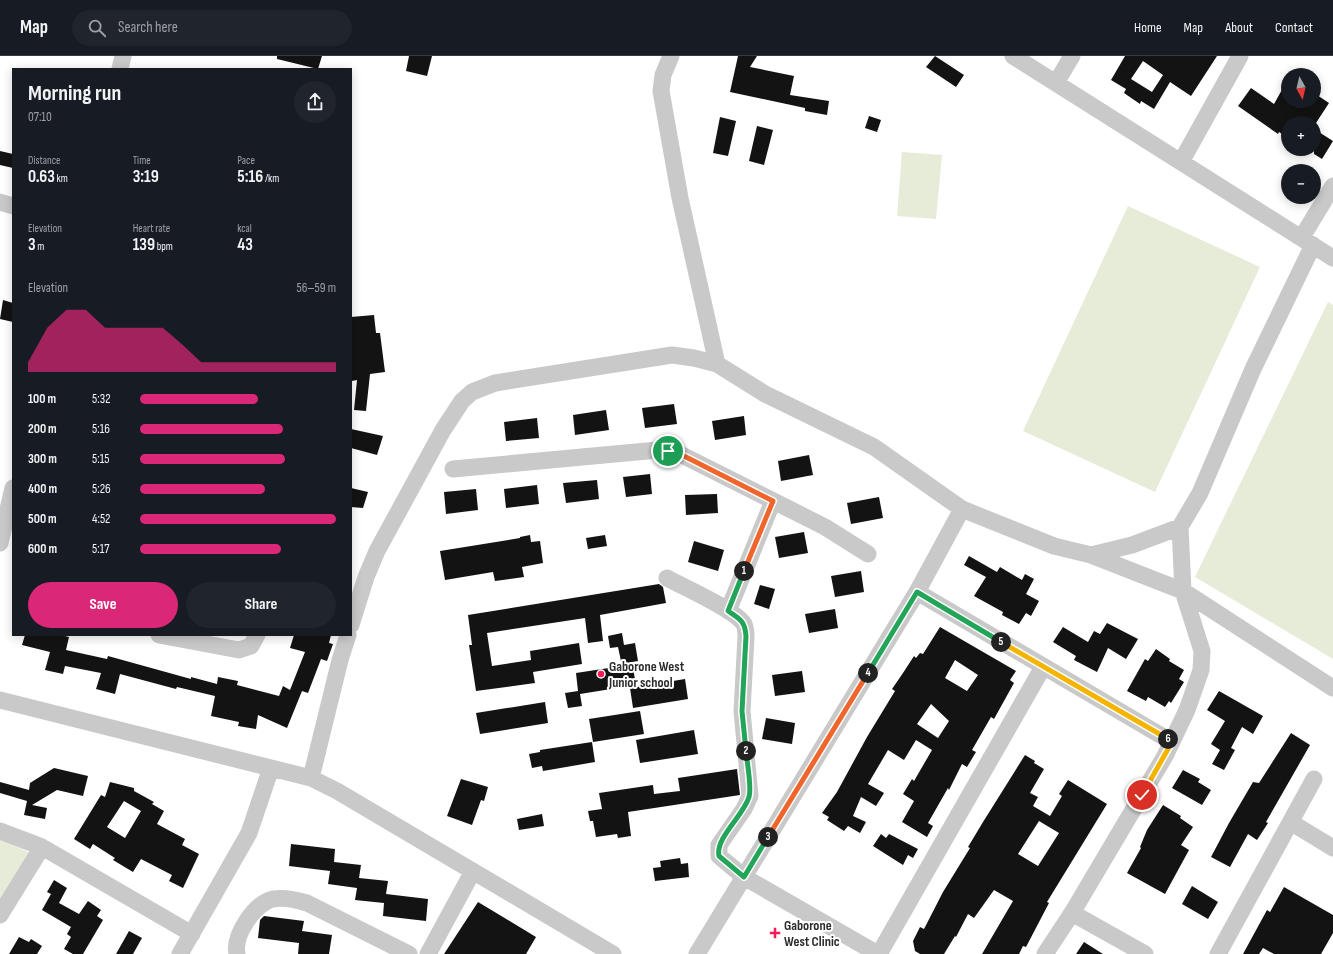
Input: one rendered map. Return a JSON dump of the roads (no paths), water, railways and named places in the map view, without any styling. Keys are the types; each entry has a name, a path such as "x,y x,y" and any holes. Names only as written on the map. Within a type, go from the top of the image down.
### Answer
{"street":[{"path":"120,68 123,56"},
{"path":"671,56 663,75 663,99 680,198 717,364"},
{"path":"1013,56 1333,258"},
{"path":"1056,83 1072,56"},
{"path":"1180,162 1237,65 1240,56"},
{"path":"1045,954 1072,913 1172,742 1187,710 1201,670 1202,652 1183,591 1180,527 1200,493 1307,241 1333,186"},
{"path":"0,202 12,206"},
{"path":"352,622 366,576 377,552 443,430 462,401 472,392 495,383 672,355 694,358 717,364 765,394 874,447 962,509 1054,546 1091,555 1183,591 1333,688"},
{"path":"453,469 663,450 680,454 825,527 868,554"},
{"path":"0,543 12,492"},
{"path":"728,611 773,501"},
{"path":"697,954 917,592 962,509"},
{"path":"1091,555 1132,546 1180,527"},
{"path":"667,578 728,611 740,619 745,626 746,644 742,711 750,796 744,809 719,845 719,856 744,877 879,954 1043,667"},
{"path":"917,592 1172,742"},
{"path":"164,636 240,650 251,646 256,636"},
{"path":"311,778 340,660 348,636"},
{"path":"0,700 311,778 337,791 613,954"},
{"path":"180,954 249,833 271,768"},
{"path":"1218,954 1292,823 1314,779"},
{"path":"1292,823 1333,848"},
{"path":"0,831 42,847 192,934"},
{"path":"0,915 42,847"},
{"path":"428,954 473,871"},
{"path":"237,954 236,947 246,921 259,906 274,899 293,899 307,902 410,954"},
{"path":"1072,913 1145,954"}],"place":[{"name":"Gaborone West Junior school","path":"601,674"},
{"name":"Gaborone West Clinic","path":"775,933"}]}
